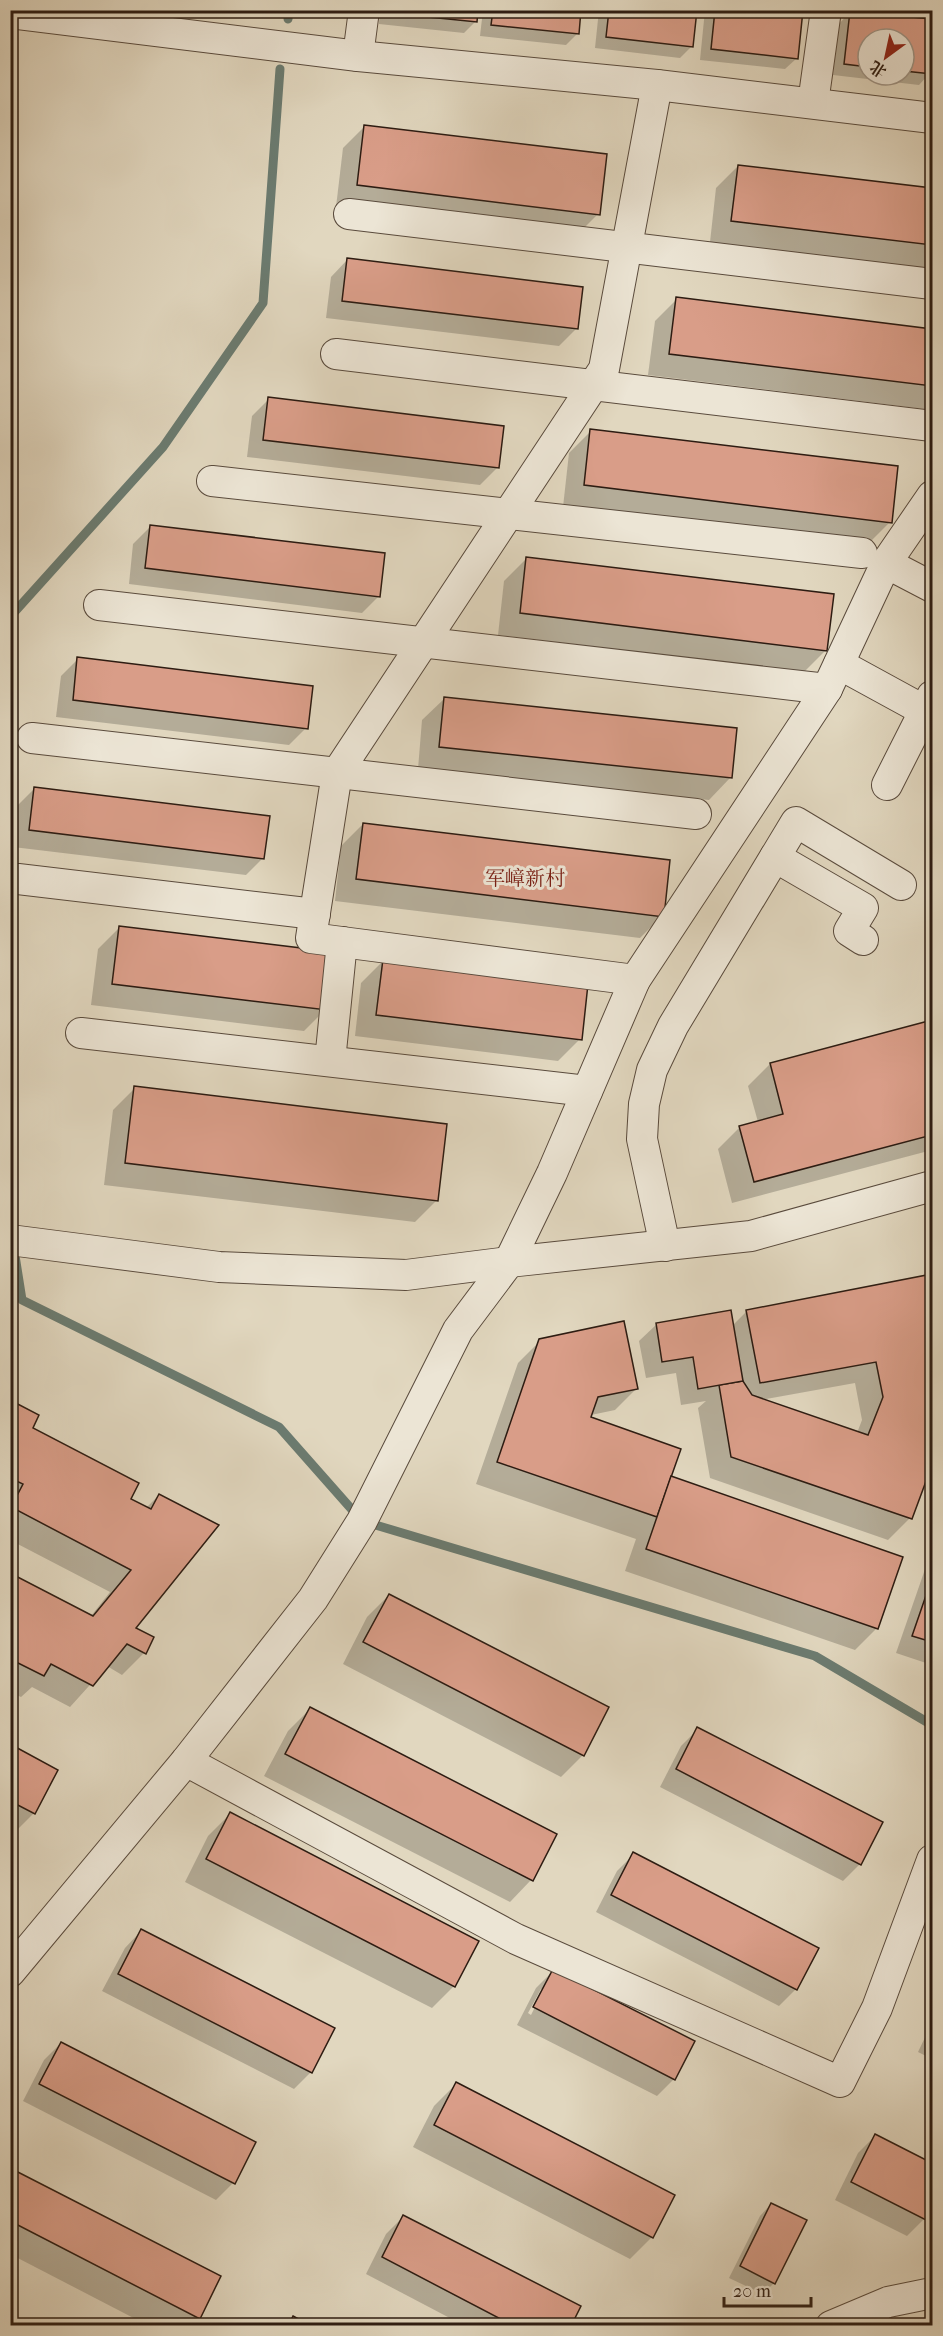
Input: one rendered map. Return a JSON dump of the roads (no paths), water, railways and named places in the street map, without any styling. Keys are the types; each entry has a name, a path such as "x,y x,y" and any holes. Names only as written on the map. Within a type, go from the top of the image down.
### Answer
{"street":[{"path":"358,56 364,10"},
{"path":"813,103 826,10"},
{"path":"10,13 358,56 657,85 933,118"},
{"path":"635,980 311,938 337,773 604,369 657,85"},
{"path":"349,214 933,284"},
{"path":"336,354 933,426"},
{"path":"212,481 874,558 933,586"},
{"path":"10,1972 186,1761 313,1599 362,1521 458,1330 509,1262 552,1173 635,980 833,677 874,558 930,504"},
{"path":"99,605 423,642 833,677 929,704 887,785"},
{"path":"32,738 696,814"},
{"path":"665,1246 642,1139 644,1104 652,1070 673,1026 796,822 901,885"},
{"path":"775,857 863,908 849,931 863,940"},
{"path":"18,879 315,914"},
{"path":"330,1061 342,942"},
{"path":"81,1033 587,1090"},
{"path":"22,1242 219,1267 406,1275 751,1236 933,1186"},
{"path":"186,1761 516,1939 840,2082 877,2008 933,1860"},
{"path":"831,2325 888,2302 933,2293"}],"waterway":[{"path":"288,19 289,10"},
{"path":"10,617 163,447 263,303 280,69"},
{"path":"10,1224 22,1300 279,1427 362,1521 815,1656 932,1725"}],"district":[{"name":"军嶂新村","path":"525,878"}]}
